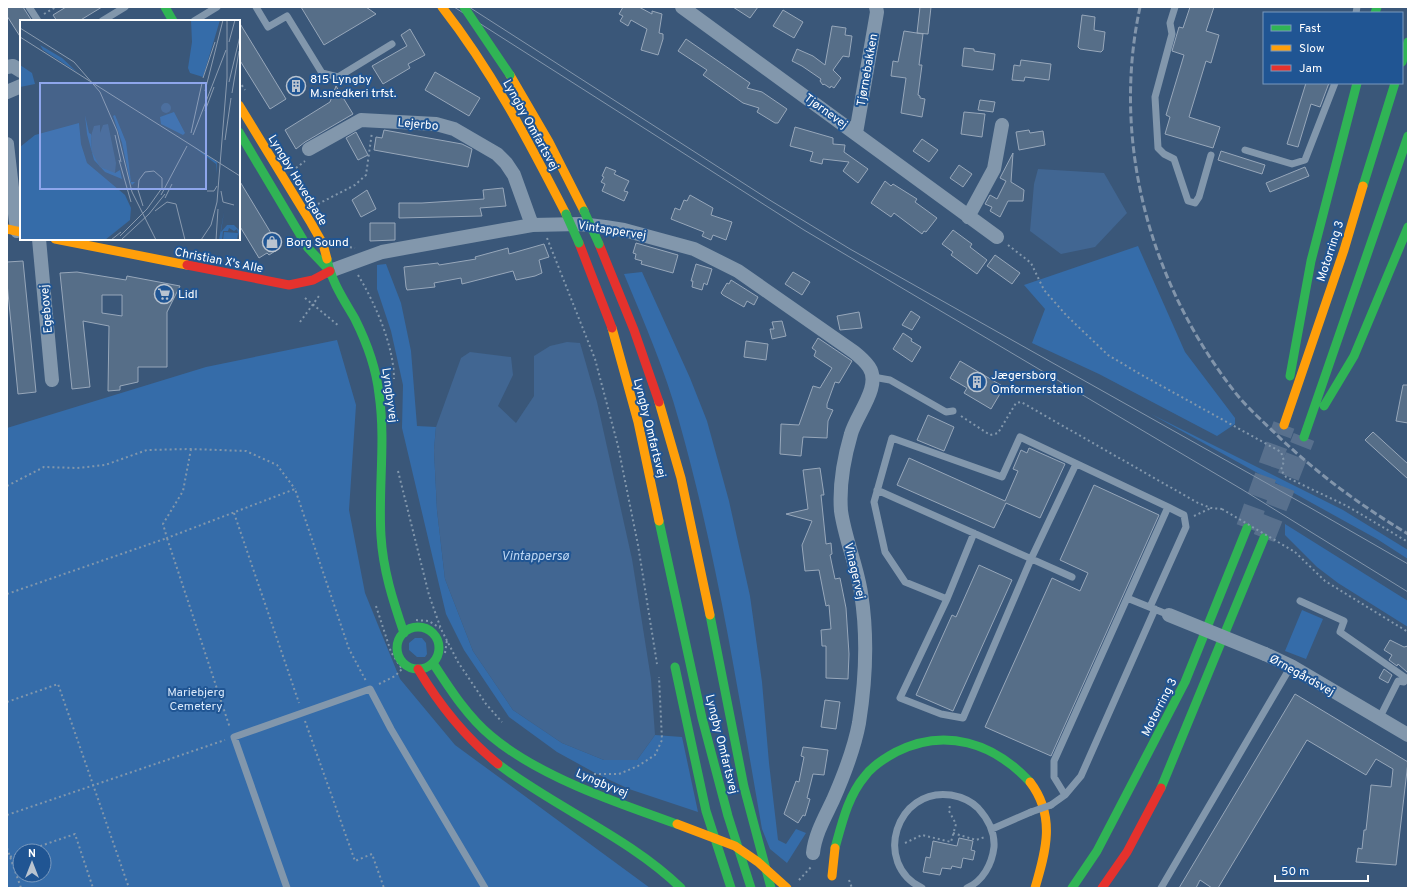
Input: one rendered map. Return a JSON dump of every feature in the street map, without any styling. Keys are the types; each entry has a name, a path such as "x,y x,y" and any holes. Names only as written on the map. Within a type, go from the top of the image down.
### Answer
{"main road":[{"path":"165,7 172,20"},
{"name":"Lyngby Omfartsvej","path":"442,7 486,69 528,141 566,214 579,243 611,326 638,422 702,718 728,816 751,888"},
{"name":"Lyngby Omfartsvej","path":"464,7 510,75 549,142 584,211 632,323 660,404 680,477 697,550 740,774 755,837 771,888"},
{"path":"1403,59 1408,42"},
{"name":"Motorring 3","path":"1357,84 1311,261 1292,358 1284,425 1344,250 1395,84"},
{"name":"Lyngby Hovedgade","path":"240,109 243,121 322,241 330,271"},
{"path":"240,134 308,248 330,271"},
{"path":"1408,136 1304,437 1354,356 1408,227"},
{"name":"Christian X's Alle","path":"61,240 289,285 313,280 330,271"},
{"name":"Lyngbyvej","path":"330,271 361,329 375,370 381,408 383,438 380,508 383,560 387,580 404,633"},
{"path":"638,422 657,556"},
{"name":"Motorring 3","path":"1072,888 1097,851 1185,682 1247,528"},
{"name":"Lyngbyvej","path":"381,532 396,576"},
{"path":"1102,888 1127,852 1163,784 1264,538"},
{"path":"417,624 436,637 439,651 433,663 424,668 418,669 407,665 399,656 398,644 404,633 417,624"},
{"path":"673,657 706,811 731,888"},
{"name":"Lyngbyvej","path":"433,663 450,688 470,713 491,736 510,749 577,786 614,802 735,846 758,862 787,888"},
{"path":"418,669 432,693 466,736 496,763 530,788 646,859 670,877 681,888"},
{"path":"832,888 835,848 850,802 860,784 872,768 893,753 916,743 943,740 974,744 1014,763 1029,779 1041,799 1047,824 1046,845 1035,888"},
{"path":"1114,888 1121,876 1127,852"}],"street":[{"name":"Tjørnevej","path":"682,7 997,237"},
{"name":"Tjørnebakken","path":"856,133 876,7"},
{"path":"7,67 13,66 20,70"},
{"path":"7,92 20,86"},
{"name":"Lejerbo","path":"308,149 362,120 436,124 454,129 497,154 506,162 514,175 537,224"},
{"path":"968,217 994,169 1002,125"},
{"path":"7,144 17,202 15,230"},
{"name":"Vintappervej","path":"330,271 382,252 537,224 580,224 624,230 694,249 738,271 805,320 854,352 869,367 873,377"},
{"name":"Egebovej","path":"39,240 52,380"},
{"name":"Vinagervej","path":"813,853 817,835 851,756 864,691 866,655 865,626 861,591 842,511 841,485 845,456 852,430 869,397 873,377"},
{"name":"Ørnegårdsvej","path":"1169,615 1291,666 1378,720 1408,736"}],"lane":[{"path":"29,7 37,20"},
{"path":"104,20 125,7"},
{"path":"196,20 217,7"},
{"path":"256,7 268,27 287,16 322,74 338,77 392,44"},
{"path":"1175,7 1170,23 1172,34 1155,97 1156,135 1158,148 1164,154 1174,159 1188,201 1195,203 1199,197 1211,155"},
{"path":"1245,150 1292,164 1305,160 1335,84"},
{"path":"873,377 890,380 946,412 953,411"},
{"path":"947,599 905,582 885,552 874,502 892,438 1002,477 1020,436 1184,515 1186,520 1186,527 1082,776 1065,795 1051,805 1031,812 992,832"},
{"path":"974,534 947,599 900,698 941,714 963,718 1031,559 1076,464"},
{"path":"877,490 1072,577"},
{"path":"1065,795 1054,777 1054,761 1168,508"},
{"path":"1127,598 1169,615"},
{"path":"1300,601 1344,622 1340,632 1406,678 1404,682 1398,681 1378,720"},
{"path":"1161,888 1291,666"},
{"path":"287,888 234,737 370,689 391,729 485,888"},
{"path":"922,888 916,885 904,874 897,860 894,845 896,829 903,815 914,804 928,797 944,794 959,797 973,804 985,815 992,832 993,855 988,867 981,878 967,888"}],"path":[{"path":"37,20 56,7"},
{"path":"316,205 355,185 366,175 373,120"},
{"path":"537,224 595,359 601,381 618,446 638,545 658,670 662,740 655,755 638,766 619,774 589,775"},
{"path":"997,237 1031,263 1044,290 1067,316 1108,355 1280,452 1284,461 1281,470 1286,477 1347,506 1408,542"},
{"path":"289,285 342,329"},
{"path":"300,322 323,293"},
{"path":"953,411 990,435 998,433 1016,403 1021,402 1198,503 1211,508 1222,508 1295,552 1325,581 1408,632"},
{"path":"7,814 234,737 163,524 183,491 191,449"},
{"path":"7,486 44,467 77,468 105,465 147,450 191,449 246,451 277,465 295,489 349,648 370,689 395,676 402,669 394,658 390,646"},
{"path":"7,594 167,538 295,489"},
{"path":"1186,520 1211,508"},
{"path":"447,639 458,662 486,704 506,727"},
{"path":"7,702 58,684 129,888"},
{"path":"894,845 909,843 922,835 950,842 956,824 949,811 951,795"},
{"path":"953,834 976,840 992,832"},
{"path":"49,843 75,834 93,888"},
{"path":"7,848 21,888"},
{"path":"797,883 812,868 813,853"}],"green space":[{"path":"1138,246 1185,352 1235,418 1235,424 1217,436 1099,374 1032,343 1045,309 1024,285"},
{"path":"386,264 401,303 411,351 417,426 436,427 434,450 437,510 445,579 473,651 513,710 562,743 604,760 637,760 655,735 682,737 698,812 629,789 597,774 557,752 509,717 464,650 446,614 402,428 403,385 391,331 377,289 377,265"},
{"path":"642,272 690,378 707,421 729,501 750,596 762,682 778,840 786,844 796,829 806,833 787,863 770,849 762,829 726,624 705,522 679,421 667,383 654,346 624,274"},
{"name":"Mariebjerg Cemetery","path":"337,340 356,405 349,510 365,593 400,679 455,745 650,888 7,888 7,428 206,367"},
{"path":"1151,414 1343,510 1408,550 1408,559 1377,539"},
{"path":"1285,524 1408,601 1408,627 1338,583 1317,567 1285,535"},
{"path":"1302,610 1323,619 1306,659 1285,651"},
{"path":"415,638 422,638 426,643 427,654 425,657 417,657 409,650 409,643"}],"water":[{"path":"1038,169 1104,173 1127,213 1095,247 1061,254 1030,231 1034,184"},
{"name":"Vintappersø","path":"567,342 580,343 597,402 632,559 651,679 655,735 637,760 604,760 562,743 513,710 473,651 445,579 437,510 434,450 436,427 461,358 470,352 511,357 513,375 498,406 516,423 534,396 534,356 550,346"}],"building":[{"path":"7,7 23,7 31,20 20,20 20,36 7,16"},
{"path":"66,7 102,7 81,20 56,20 53,15"},
{"path":"301,7 366,7 376,14 324,45"},
{"path":"623,7 639,7 652,14 652,11 662,14 659,33 663,34 663,39 658,55 641,50 647,29 631,20 628,26 620,21 623,16 619,14"},
{"path":"733,7 758,7 750,18"},
{"path":"920,7 931,7 928,34 917,33"},
{"path":"1190,7 1214,7 1206,31 1219,35 1211,63 1206,61 1189,117 1220,127 1213,148 1165,134 1170,117 1166,115 1184,55 1172,51 1179,27 1183,28"},
{"path":"783,10 803,22 794,38 773,26"},
{"path":"1082,15 1095,17 1094,30 1105,32 1103,50 1101,52 1080,49 1078,47"},
{"path":"240,24 286,99 270,109 240,61"},
{"path":"832,26 846,28 845,35 852,36 849,57 843,56 833,70 841,78 834,88 831,86 830,88 824,84 823,85 820,81 821,79 792,61 797,49 813,56 825,65"},
{"path":"410,29 425,55 408,64 410,68 383,84 372,66 407,46 401,35"},
{"path":"904,31 923,34 919,65 922,65 918,95 920,98 925,99 922,117 901,113 906,78 891,76 893,61 898,62"},
{"path":"686,39 750,83 747,88 762,92 787,109 778,123 775,123 757,112 759,108 743,103 703,75 707,70 678,51"},
{"path":"964,48 995,54 993,70 962,66"},
{"path":"1021,60 1051,64 1049,80 1025,77 1024,81 1012,80 1014,65 1020,66"},
{"path":"435,72 480,98 469,116 425,90"},
{"path":"1306,84 1329,84 1320,107 1311,104 1298,147 1287,144"},
{"path":"336,86 353,114 305,142 296,149 285,130 330,102"},
{"path":"980,100 995,102 993,112 978,110"},
{"path":"964,112 985,114 982,137 961,134"},
{"path":"795,127 833,138 833,144 845,145 844,152 868,169 858,183 843,171 849,162 823,159 822,164 810,161 813,152 790,146"},
{"path":"384,130 462,144 472,149 468,167 374,150 376,137 382,138"},
{"path":"1029,130 1030,133 1043,131 1045,145 1019,150 1016,132"},
{"path":"356,132 368,155 358,160 346,138"},
{"path":"922,139 938,150 929,162 913,151"},
{"path":"1221,151 1265,165 1262,174 1218,160"},
{"path":"1013,153 1011,182 1024,190 1023,201 1008,201 1000,217 990,211 992,207 985,204 990,195 997,199 1006,181 1000,178"},
{"path":"959,165 972,174 963,187 950,178"},
{"path":"606,167 616,171 614,174 629,181 624,191 628,192 624,201 602,191 605,184 601,182 604,177 602,176"},
{"path":"1305,167 1309,176 1270,192 1266,183"},
{"path":"885,181 891,186 893,184 917,199 915,202 937,218 926,232 924,231 922,234 894,213 891,217 871,203"},
{"path":"240,182 280,248 269,255 267,253 259,258 240,227"},
{"path":"503,188 506,206 480,208 482,216 399,218 399,203 484,199 483,190"},
{"path":"367,190 376,209 361,217 352,200"},
{"path":"690,195 713,208 711,215 732,222 726,240 713,235 711,240 702,236 704,232 671,219 675,208 680,210 684,200 687,201"},
{"path":"370,223 395,223 395,240 370,241"},
{"path":"953,230 972,244 970,247 987,260 977,274 951,255 953,252 942,244"},
{"path":"636,243 678,255 673,273 641,264 642,261 635,259 636,254 633,253"},
{"path":"544,244 549,257 539,260 542,273 535,276 516,280 513,271 462,284 461,278 434,283 435,287 407,290 406,287 404,267 438,263 439,265 476,259 475,257 508,248 509,254"},
{"path":"995,255 1020,273 1012,284 987,266"},
{"path":"23,261 36,392 18,394 7,283 7,262"},
{"path":"696,264 712,269 707,285 704,283 702,290 692,287 693,281 691,281"},
{"path":"77,272 126,280 127,276 180,286 167,312 167,367 138,367 138,382 120,386 120,390 108,391 109,326 83,321 90,387 72,389 60,273","holes":["102,295 122,295 122,316 102,313"]},
{"path":"793,272 810,282 802,295 785,284"},
{"path":"731,280 758,297 754,305 747,301 744,307 721,293 727,283 729,284"},
{"path":"911,311 920,317 912,330 902,325"},
{"path":"859,312 862,328 840,330 837,316"},
{"path":"782,321 786,336 772,339 770,329 774,329 772,322"},
{"path":"903,333 912,339 911,341 921,347 912,362 893,349"},
{"path":"818,338 852,361 839,383 835,382 827,404 827,408 833,410 828,421 827,438 803,437 801,456 780,454 781,424 799,425 813,386 820,388 832,368 814,356 816,351 812,348"},
{"path":"746,341 768,344 766,360 744,357"},
{"name":"Jægersborg Omformerstation","path":"960,361 1004,387 991,409 964,393 967,388 950,378"},
{"path":"1403,385 1408,385 1408,423 1396,421"},
{"path":"928,415 954,427 944,451 917,440"},
{"path":"1373,432 1408,464 1408,479 1365,440"},
{"path":"1029,448 1065,464 1040,518 1006,503 994,528 897,485 909,458 1005,501 1018,471 1013,469 1021,450 1027,453"},
{"path":"820,468 824,495 821,495 826,544 831,543 832,554 830,555 835,579 840,578 846,608 849,654 848,679 826,678 826,646 822,646 821,630 831,629 829,605 826,606 819,570 805,571 802,545 812,521 786,514 808,509 803,470"},
{"path":"1094,485 1159,515 1051,756 985,727 1052,578 1080,591 1088,573 1060,560"},
{"path":"979,565 1012,580 953,711 916,695 952,615 956,617"},
{"path":"1390,640 1404,647 1408,646 1408,673 1398,664 1397,666 1389,660 1392,655 1384,650"},
{"path":"1384,669 1392,675 1388,683 1379,678"},
{"path":"1295,694 1408,762 1396,865 1356,862 1358,848 1362,849 1364,830 1366,830 1371,785 1391,787 1393,769 1376,759 1366,775 1307,740 1218,888 1212,888 1200,880 1196,888 1179,888"},
{"path":"825,700 840,702 836,729 821,727"},
{"path":"803,747 828,750 824,775 813,774 807,798 810,799 805,816 803,815 798,823 784,814 796,781 799,782 804,757 801,756"},
{"path":"959,838 973,841 971,850 975,851 973,860 963,858 961,868 952,866 951,869 942,868 940,875 923,872 926,857 930,858 933,841 957,846"}],"tunnel":[{"path":"1247,528 1284,425"},
{"path":"1264,538 1304,437"}],"tram line":[{"path":"454,7 804,230 1243,490 1408,592"},
{"path":"469,7 768,199 850,249 1408,564"}],"railway":[{"path":"1140,7 1132,58 1131,109 1135,159 1145,209 1160,258 1180,304 1205,349 1239,398 1296,453 1327,478 1358,501 1408,534"}],"traffic: fast":[{"path":"165,7 172,20"},
{"path":"464,7 510,75"},
{"path":"1375,12 1377,7"},
{"path":"1403,59 1408,42"},
{"path":"1290,376 1311,261 1357,84"},
{"path":"1363,186 1395,84"},
{"path":"240,134 308,248 328,269"},
{"path":"1304,437 1408,136"},
{"path":"584,211 599,244"},
{"path":"566,214 579,243"},
{"path":"1324,406 1354,356 1408,227"},
{"path":"327,259 335,283 363,337 376,374 382,429 380,501 382,549 389,585 404,633"},
{"path":"659,521 702,718 728,816 751,888"},
{"path":"1072,888 1097,851 1185,682 1247,528"},
{"path":"1161,788 1264,538"},
{"path":"710,615 744,787 771,888"},
{"path":"418,627 433,633 439,648 433,663 418,669 403,663 397,648 403,633 418,627"},
{"path":"433,663 459,702 474,720 491,736 511,751 532,764 580,788 677,824"},
{"path":"675,667 706,811 731,888"},
{"path":"835,848 850,801 854,792 865,776 883,759 914,745 933,741 950,740 968,743 1001,757 1016,768 1030,782"},
{"path":"498,764 520,780 616,838 661,870 681,888"}],"traffic: slow":[{"path":"442,7 477,56 509,108 566,214"},
{"path":"510,75 549,142 584,211"},
{"path":"240,107 323,244 327,259"},
{"path":"1284,425 1344,250 1363,186"},
{"path":"7,229 20,232"},
{"path":"60,240 187,265"},
{"path":"612,328 638,422 659,521"},
{"path":"659,402 681,478 710,615"},
{"path":"1030,782 1038,795 1046,821 1043,861 1035,888"},
{"path":"677,824 735,846 758,862 787,888"},
{"path":"832,876 835,848"}],"traffic: jam":[{"path":"579,243 612,328"},
{"path":"599,244 634,330 659,402"},
{"path":"187,265 289,285 313,280 330,271"},
{"path":"418,669 435,696 464,732 498,764"},
{"path":"1102,888 1127,852 1161,788"}],"place":[{"name":"815 Lyngby M.snedkeri trfst.","path":"296,86"},
{"name":"Borg Sound","path":"272,242"},
{"name":"Lidl","path":"164,294"},
{"name":"Jægersborg Omformerstation","path":"977,382"}]}
